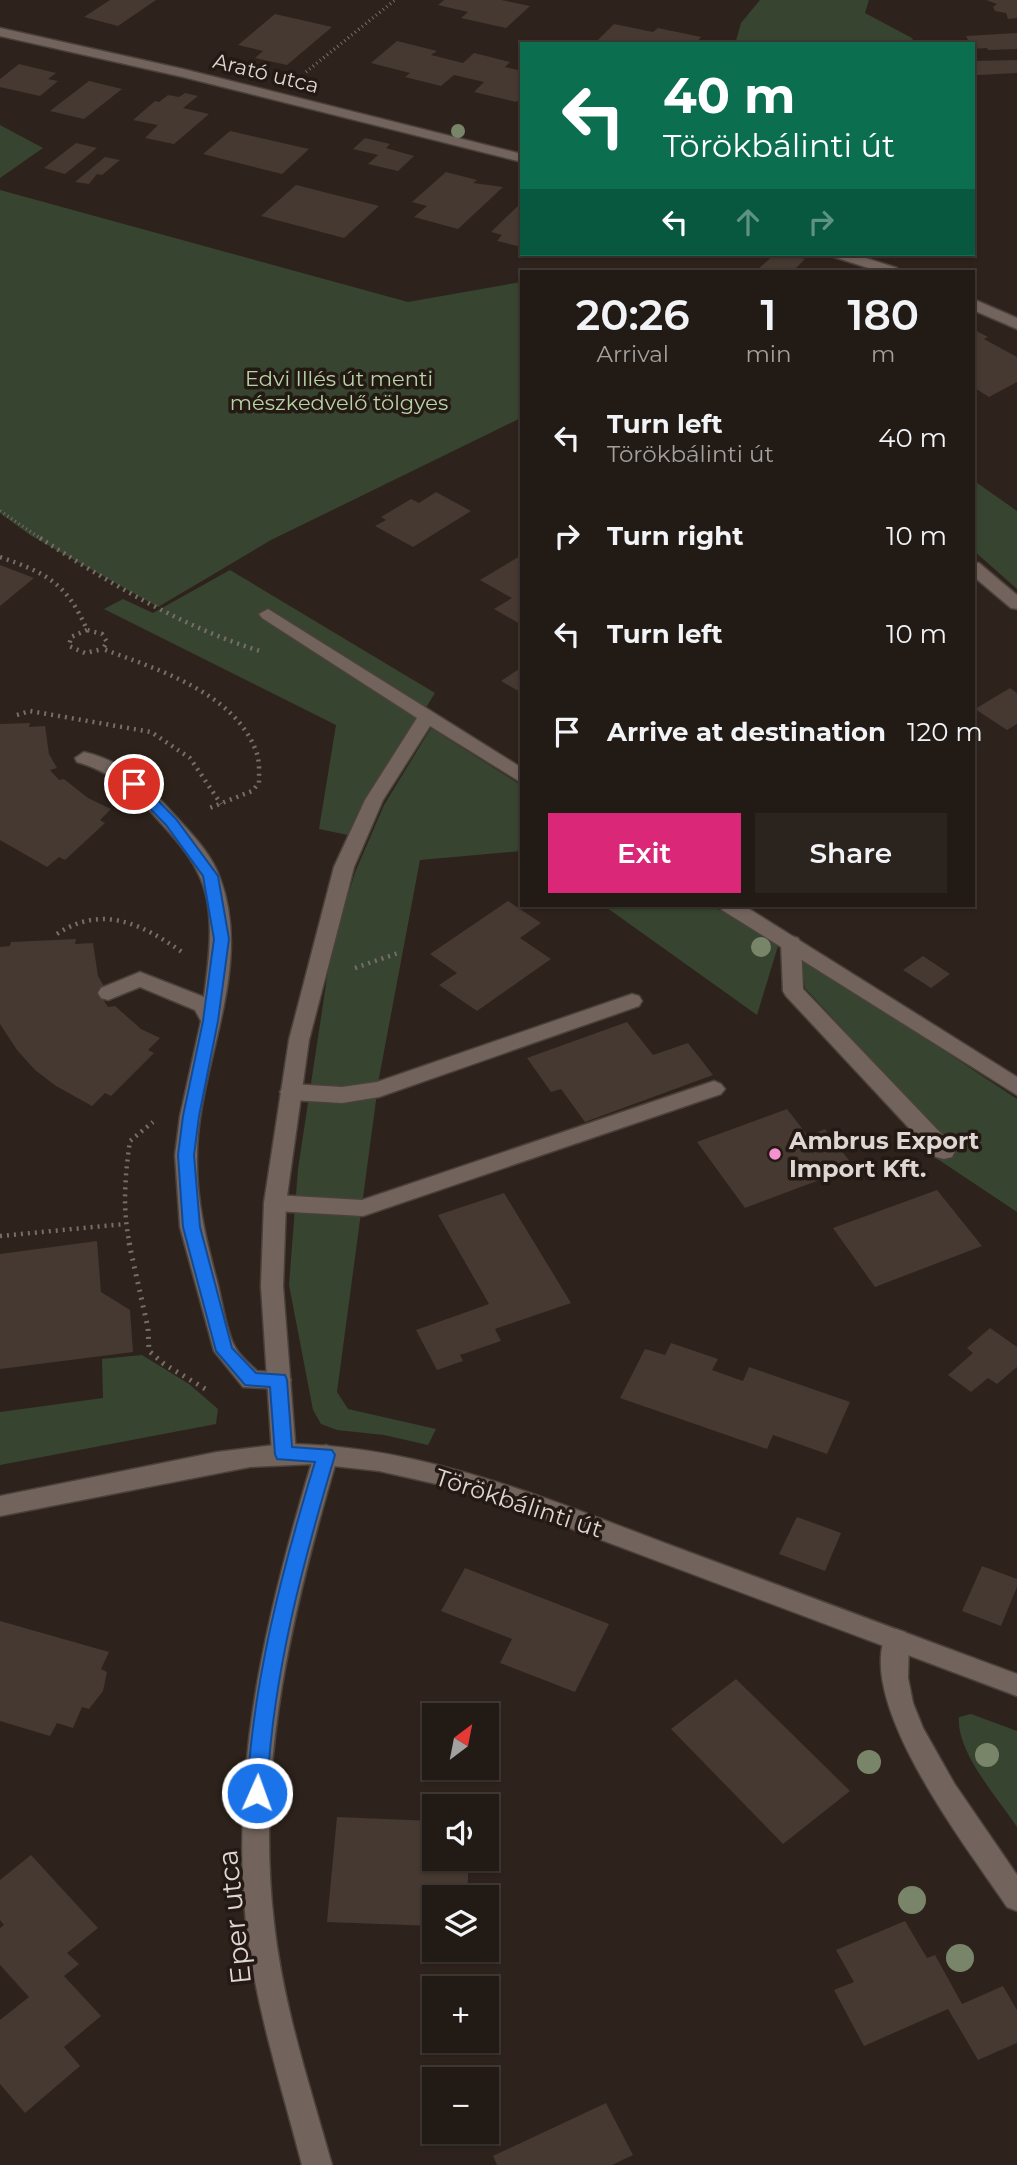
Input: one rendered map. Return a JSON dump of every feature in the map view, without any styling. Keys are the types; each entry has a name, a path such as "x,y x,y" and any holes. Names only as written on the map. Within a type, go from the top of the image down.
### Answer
{"street":[{"name":"Arató utca","path":"0,32 520,158"},
{"path":"845,256 889,270"},
{"path":"975,305 1017,324"},
{"path":"975,568 1017,604"},
{"path":"268,614 426,718 520,776"},
{"path":"284,1454 272,1286 275,1203 299,1040 344,867 374,800 426,718"},
{"path":"84,758 104,761 122,773 171,822 210,876 221,939 211,1021 191,1116 186,1155 191,1227 225,1351 251,1380 279,1380"},
{"path":"732,907 1017,1087"},
{"path":"791,943 793,991 944,1151"},
{"path":"108,993 140,979 203,1005 211,1021"},
{"path":"291,1092 342,1095 379,1089 632,1001"},
{"path":"275,1203 363,1208 714,1089"},
{"name":"Törökbálinti út","path":"0,1506 221,1461 284,1454 326,1455 382,1462 482,1487 1017,1685"},
{"name":"Eper utca","path":"317,2165 279,2019 261,1925 255,1858 260,1738 290,1577 326,1455"},
{"path":"896,1640 895,1679 905,1713 923,1755 1017,1898"}],"path":[{"path":"276,97 395,0"},
{"path":"0,511 42,540 158,607 235,644 269,654"},
{"path":"0,556 30,567 70,593 78,605 86,630"},
{"path":"86,630 102,634 107,642 103,649 90,655 77,652 69,646 71,637 86,630"},
{"path":"103,649 203,693 245,729 256,751 260,783 252,791 171,822"},
{"path":"57,934 80,921 102,918 129,922 162,937 216,979"},
{"path":"134,1258 125,1224 126,1168 130,1141 146,1125 168,1115 191,1116"},
{"path":"0,1236 125,1224"}],"green space":[{"path":"760,0 869,0 865,13 912,38 914,42 736,42 741,23"},
{"path":"0,125 43,148 0,178"},
{"name":"Edvi Illés út menti mészkedvelő tölgyes","path":"0,190 408,302 520,282 520,418 271,540 158,607 30,535 0,513"},
{"path":"975,481 1017,511 1017,589 975,552"},
{"path":"230,570 435,693 348,835 319,829 336,725 104,609 123,599 153,613"},
{"path":"431,728 520,784 520,851 420,860 379,1078 337,1392 348,1409 436,1429 428,1445 384,1435 337,1430 321,1424 313,1410 289,1285 298,1169 332,945 356,870 384,805"},
{"path":"606,907 715,907 778,946 757,1015"},
{"path":"801,956 1017,1099 1017,1212 936,1158 953,1148 805,988"},
{"path":"142,1355 189,1384 218,1409 216,1424 0,1465 0,1412 103,1398 102,1359"},
{"path":"971,1714 1017,1731 1017,1827 980,1774 964,1745 959,1717"}],"building":[{"path":"110,0 156,0 118,26 84,17"},
{"path":"444,0 501,0 530,6 506,28 461,18 468,12 438,5"},
{"path":"986,0 1017,0 1017,18 1008,19 1006,13 995,11 993,7 997,4"},
{"path":"275,14 332,27 287,65 255,58 263,51 238,45"},
{"path":"614,24 653,32 658,28 701,37 697,42 596,42"},
{"path":"1017,33 1017,49 975,49 975,42 969,42 966,36"},
{"path":"397,41 437,51 431,55 463,63 474,53 510,62 505,67 520,71 520,99 516,102 474,92 484,82 454,75 441,86 405,77 410,73 371,63"},
{"path":"1017,60 1017,73 977,75 975,61"},
{"path":"19,64 56,73 48,79 58,81 40,96 0,87 0,79"},
{"path":"89,81 122,89 84,119 50,111"},
{"path":"185,93 198,96 183,108 209,114 174,144 145,138 158,125 133,120 155,101 159,102 168,95 179,97"},
{"path":"230,131 309,149 282,174 203,154"},
{"path":"365,138 390,144 386,148 414,156 398,171 368,164 378,155 353,149"},
{"path":"76,143 97,148 65,174 44,168"},
{"path":"105,157 120,160 102,175 97,174 89,184 75,182"},
{"path":"446,172 477,180 473,183 503,187 458,229 414,217 427,206 412,202"},
{"path":"296,185 379,206 344,238 261,216"},
{"path":"520,204 520,247 497,241 502,235 491,232"},
{"path":"773,256 805,259 794,270 757,270"},
{"path":"975,330 988,337 984,339 1017,357 1017,382 989,397 975,388"},
{"path":"436,492 471,511 413,547 375,526 386,520 381,517 411,499 419,503"},
{"path":"520,556 520,624 494,609 512,598 480,580"},
{"path":"0,565 34,578 0,606"},
{"path":"520,668 520,692 501,681"},
{"path":"1010,688 1017,693 1017,724 1007,730 975,709"},
{"path":"30,723 29,727 45,726 49,754 57,768 50,770 59,780 64,779 88,798 111,809 100,820 105,823 65,860 59,857 47,867 0,840 0,724"},
{"path":"508,901 541,923 520,938 551,959 477,1011 439,985 457,973 430,954"},
{"path":"76,939 75,944 93,943 98,976 108,993 100,995 108,1007 115,1006 141,1029 160,1038 148,1050 154,1053 111,1096 105,1093 92,1106 56,1086 35,1070 17,1050 0,1024 0,947 10,946 11,942"},
{"path":"923,956 950,974 931,988 903,970"},
{"path":"627,1022 653,1055 688,1043 713,1075 585,1122 561,1089 551,1092 527,1058"},
{"name":"Ambrus Export Import Kft.","path":"787,1109 808,1136 825,1129 854,1167 745,1208 697,1142"},
{"path":"937,1190 982,1246 875,1287 833,1228"},
{"path":"504,1193 571,1303 495,1329 501,1341 460,1355 463,1361 437,1370 416,1330 489,1304 438,1215"},
{"path":"97,1241 101,1292 130,1310 133,1352 0,1369 0,1254"},
{"path":"990,1328 1017,1347 1017,1367 997,1384 988,1378 971,1392 948,1375 973,1353 967,1348"},
{"path":"671,1343 718,1359 712,1370 743,1381 749,1367 850,1402 827,1454 773,1435 767,1449 620,1398 645,1349 665,1355"},
{"path":"797,1517 841,1533 825,1571 779,1554"},
{"path":"982,1566 1017,1579 1017,1587 1001,1626 962,1611"},
{"path":"465,1568 609,1624 575,1692 500,1663 512,1639 441,1611"},
{"path":"0,1621 109,1652 101,1669 107,1672 103,1691 89,1709 82,1707 73,1728 57,1723 50,1736 0,1721"},
{"path":"736,1679 850,1791 783,1844 671,1729"},
{"path":"337,1817 422,1821 422,1871 468,1871 468,1885 422,1885 422,1926 327,1922"},
{"path":"31,1855 98,1928 67,1953 79,1964 64,1976 101,2016 64,2047 80,2066 25,2113 0,2084 0,2020 29,1997 0,1965 0,1928 4,1925 0,1920 0,1880"},
{"path":"905,1921 927,1958 935,1955 962,2004 1003,1986 1017,2010 1017,2043 978,2060 948,2009 864,2046 834,1990 854,1982 836,1950"},
{"path":"606,2103 633,2155 612,2165 497,2165 493,2156"}],"place":[{"name":"Ambrus Export Import Kft.","path":"775,1154"}],"route":[{"path":"134,784 171,822 210,876 221,939 211,1021 191,1116 186,1155 191,1227 205,1284 225,1351 251,1380 279,1380 279,1413 284,1454 326,1455 290,1577 260,1738 257,1793"}]}
